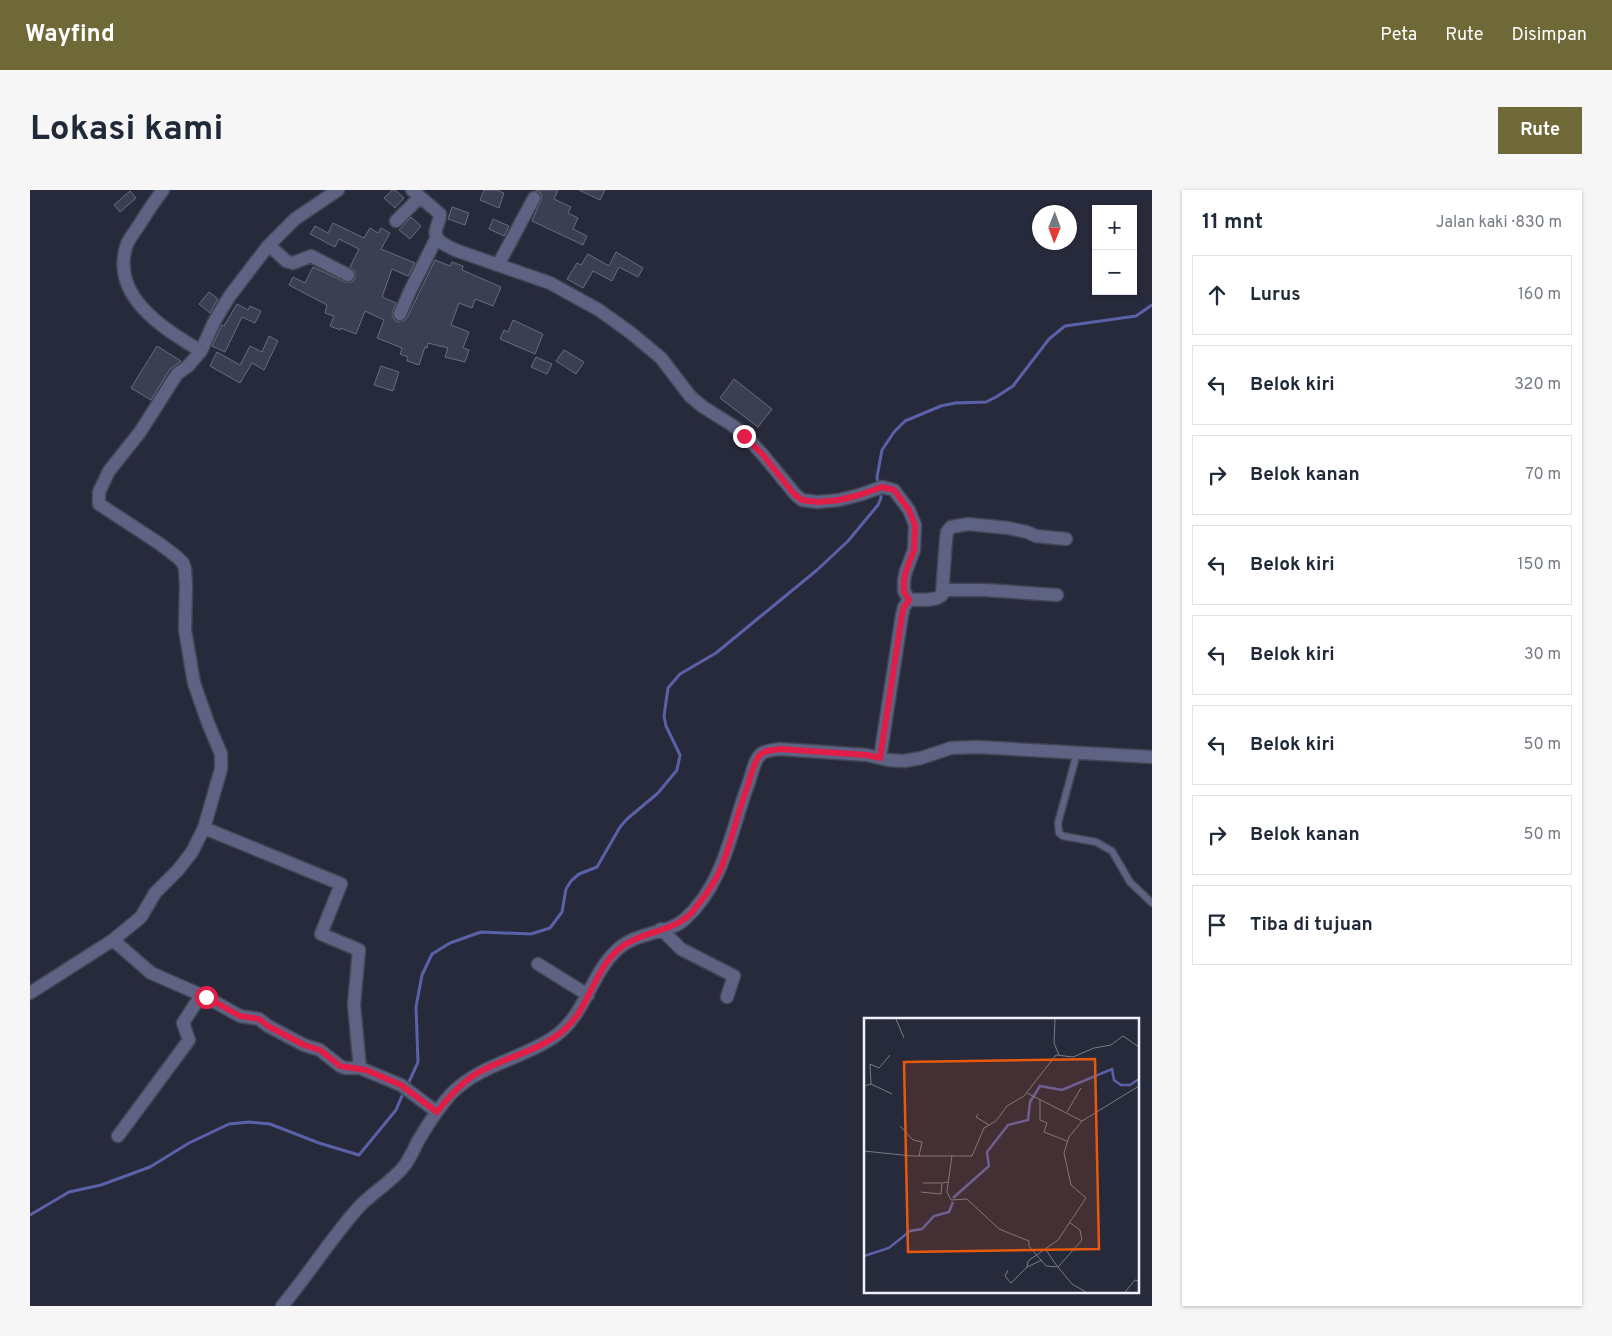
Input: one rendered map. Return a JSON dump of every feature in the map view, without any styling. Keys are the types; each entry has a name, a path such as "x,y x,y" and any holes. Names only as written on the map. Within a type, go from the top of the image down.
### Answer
{"street":[{"path":"163,190 127,243 123,272 128,289 139,305 168,331 201,351"},
{"path":"30,993 113,940 141,917 156,893 192,852 204,828 221,769 222,754 208,723 194,683 184,630 185,569 177,557 99,504 99,492 109,471 140,432 176,374 188,366 201,351 214,322 268,246 295,219 338,190"},
{"path":"396,222 416,194 440,214 440,220 435,233 441,242 455,250 550,284 599,310 631,332 661,358 690,396 703,407 732,425 744,436 763,455 794,494 802,500 818,502 839,500 882,487 894,490 909,510 915,525 914,550 904,580 904,592 909,600"},
{"path":"498,265 534,198"},
{"path":"400,314 437,237"},
{"path":"268,246 286,261 293,263 311,256 316,257 348,275"},
{"path":"909,600 941,597 944,590 946,539 947,532 951,527 968,524 1008,528 1036,536 1066,539"},
{"path":"944,590 993,590 1057,595"},
{"path":"880,758 902,615 904,607 909,600"},
{"path":"282,1306 360,1206 405,1165 426,1126 452,1094 471,1077 532,1050 566,1028 579,1011 602,968 618,950 634,939 678,925 688,916 708,892 718,874 742,799 755,765 762,754 767,751 780,749 867,755 904,761 921,758 951,748 966,746 1152,757"},
{"path":"204,828 341,884 321,934 359,950 354,1005 360,1068"},
{"path":"661,930 681,949 734,976 726,997"},
{"path":"113,940 151,973 201,995 240,1016 259,1019 268,1026 304,1045 320,1050 344,1068 360,1068 401,1085 437,1112"},
{"path":"538,964 588,995"},
{"path":"118,1136 189,1040 182,1023 201,995"}],"lane":[{"path":"1077,753 1058,823 1059,833 1063,836 1096,842 1112,850 1130,882 1152,904"}],"building":[{"path":"392,190 395,190 404,198 395,208 384,198"},
{"path":"484,190 496,190 504,193 499,208 480,200"},
{"path":"535,190 558,190 554,199 571,207 568,213 578,218 573,229 587,236 583,245 532,221 542,198 541,193"},
{"path":"579,190 605,190 600,200"},
{"path":"130,191 136,198 120,212 114,205"},
{"path":"452,207 469,213 465,225 448,219"},
{"path":"411,217 421,226 410,239 399,230"},
{"path":"493,219 509,226 504,236 489,229"},
{"path":"333,223 364,238 370,228 378,233 381,228 390,233 381,249 415,263 408,276 392,269 382,297 396,303 392,314 397,322 404,321 407,318 435,260 450,266 452,262 463,266 462,270 501,287 493,306 475,299 472,308 459,303 451,325 469,332 463,348 469,350 465,362 445,357 448,348 428,343 419,365 407,361 408,357 400,354 402,348 377,338 384,320 365,311 356,334 341,328 340,330 330,326 334,316 325,313 327,305 289,285 293,277 305,283 313,267 345,282 352,282 355,279 355,271 350,267 359,249 339,239 335,247 310,234 315,226 328,233"},
{"path":"616,252 643,268 638,277 619,267 612,281 593,271 583,288 567,279 577,263 581,265 588,254 609,266"},
{"path":"209,292 218,299 210,313 199,304"},
{"path":"237,304 248,310 250,306 261,311 255,323 242,317 225,352 212,346 222,325 224,326"},
{"path":"513,320 543,334 535,354 500,339 504,330 508,332"},
{"path":"269,336 278,341 264,370 252,363 240,383 210,366 217,352 240,365 250,346 262,352"},
{"path":"157,346 181,361 170,369 151,400 131,388"},
{"path":"564,350 584,362 576,374 556,361"},
{"path":"536,357 552,364 547,374 531,367"},
{"path":"381,366 399,372 393,391 374,385"},
{"path":"734,379 772,409 758,427 720,398"}],"waterway":[{"path":"878,485 877,477 882,450 894,432 905,421 941,406 955,403 986,402 996,397 1013,386 1049,339 1065,326 1136,316 1152,305"},
{"path":"407,1086 418,1062 416,1007 422,975 432,954 450,943 481,932 531,934 550,928 562,912 566,889 571,881 579,874 597,867 620,827 658,793 677,770 680,755 666,726 664,716 668,688 680,674 716,653 817,570 848,541 878,505 881,498 880,491"},
{"path":"30,1215 69,1192 101,1185 150,1167 189,1143 229,1124 249,1122 270,1124 319,1143 359,1155 396,1110 404,1091"}],"route":[{"path":"206,997 240,1016 259,1019 268,1026 304,1045 320,1050 344,1068 360,1068 401,1085 437,1112 452,1094 471,1077 532,1050 557,1036 566,1028 579,1011 602,968 623,945 650,932 678,925 692,912 708,892 718,874 742,799 759,756 767,751 780,749 867,755 880,758 902,615 904,607 909,600 904,592 904,580 914,550 916,537 913,519 902,499 894,490 886,487 839,500 818,502 802,500 794,494 763,455 744,436"}]}
